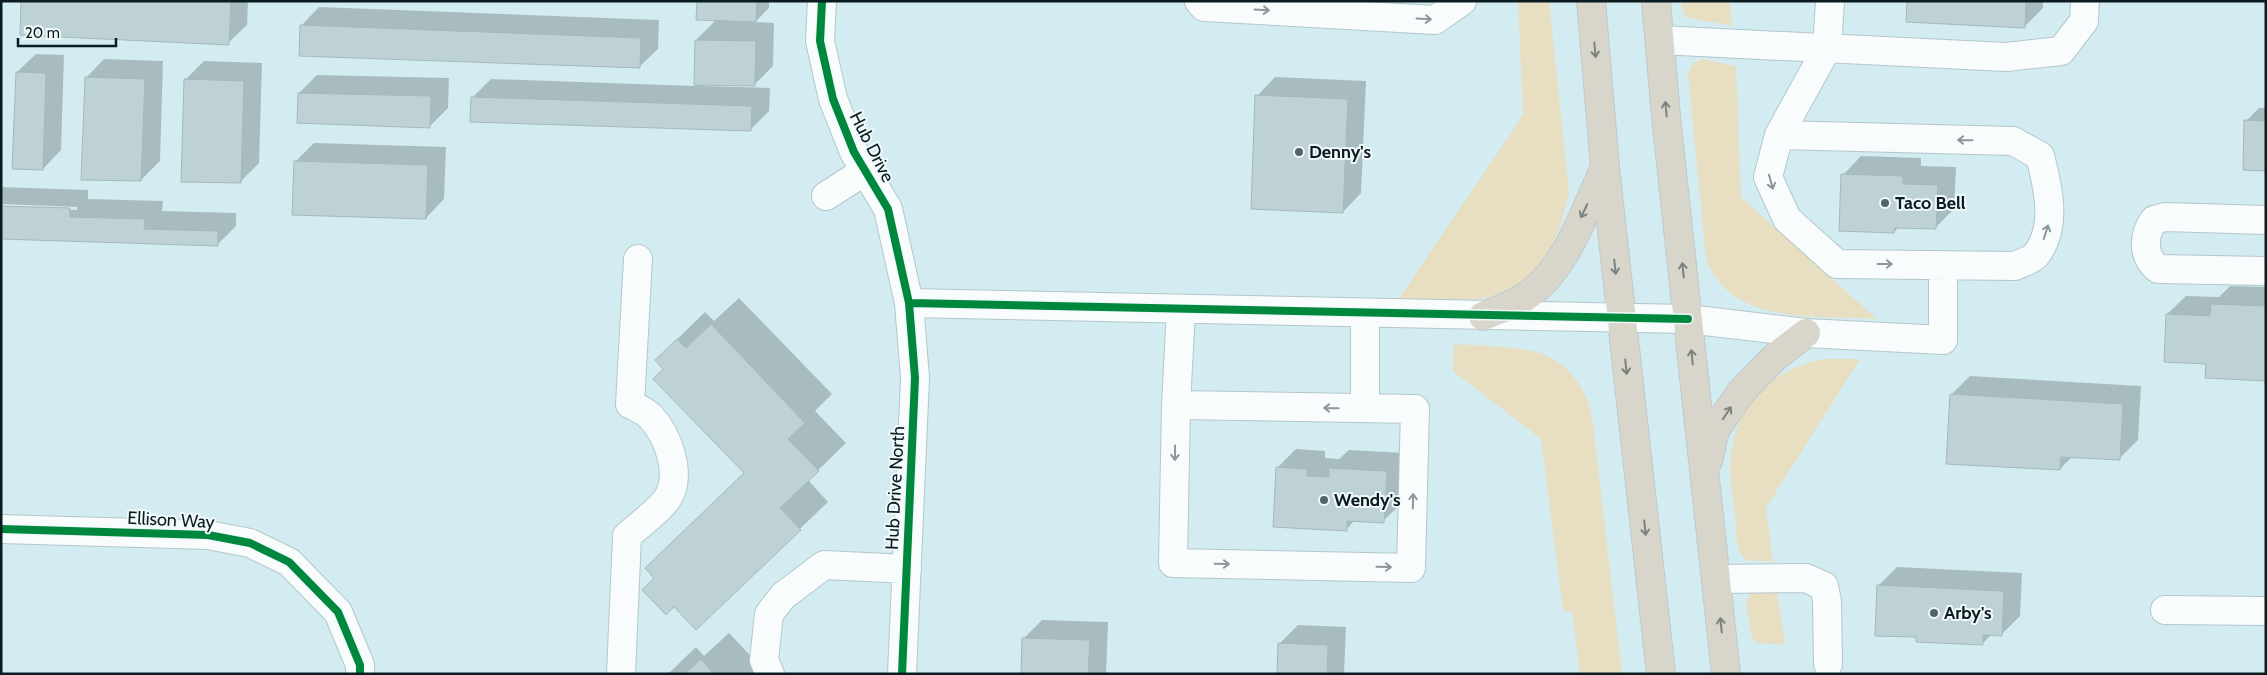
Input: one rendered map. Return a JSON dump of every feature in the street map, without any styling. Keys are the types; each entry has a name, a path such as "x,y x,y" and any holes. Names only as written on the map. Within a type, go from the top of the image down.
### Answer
{"highway":[{"path":"1591,1 1605,167 1661,674"},
{"path":"1656,1 1726,674"},
{"path":"1483,316 1530,294 1552,272 1568,250 1605,167"},
{"path":"1705,475 1715,430 1741,392 1774,358 1806,333"}],"street":[{"name":"Hub Drive","path":"822,1 820,41 833,99 854,152 888,209 909,303"},
{"path":"1199,1 1204,7 1435,20 1462,1"},
{"path":"1779,135 2013,141 2040,156 2048,187 2048,230 2035,256 2015,266 1837,264 1787,220 1768,177 1779,135 1827,48 1830,1"},
{"path":"1660,40 2006,57 2061,51 2084,21 2084,1"},
{"path":"826,196 865,171"},
{"path":"2266,220 2165,217 2154,220 2148,228 2145,246 2151,263 2158,269 2266,271"},
{"path":"621,674 627,536 656,512 668,497 674,472 670,447 658,425 649,414 630,404 638,259"},
{"path":"909,303 1688,319 1806,333 1943,340 1943,265"},
{"name":"Hub Drive North","path":"902,674 916,378 909,303"},
{"path":"1176,404 1415,409 1411,568 1173,563 1176,404 1181,309"},
{"path":"1365,313 1365,408"},
{"name":"Ellison Way","path":"1,529 208,535 250,543 289,562 338,612 360,665 360,674"},
{"path":"770,674 764,660 769,614 782,596 824,565 907,569"},
{"path":"1716,579 1806,578 1824,586 1827,601 1828,664"},
{"path":"2165,610 2266,611"}],"shaded area":[{"path":"1518,1 1549,1 1569,192 1561,224 1548,253 1534,272 1517,286 1492,296 1473,300 1398,300 1523,115"},
{"path":"1680,1 1730,1 1732,26 1689,18 1684,14"},
{"path":"1702,59 1736,66 1741,197 1877,319 1829,318 1779,313 1755,307 1735,296 1718,281 1706,259 1688,73 1693,63"},
{"path":"1454,344 1514,348 1543,354 1569,371 1581,387 1592,415 1622,674 1580,674 1572,612 1563,611 1541,439 1453,371"},
{"path":"1822,359 1860,359 1766,508 1773,562 1747,560 1738,545 1731,484 1730,461 1735,434 1750,403 1773,380 1804,364"},
{"path":"1756,591 1777,592 1785,645 1759,643 1752,639 1746,604 1750,593"}],"building":[{"path":"21,1 231,1 229,45 20,35"},
{"path":"697,1 757,1 756,22 696,20"},
{"path":"1907,1 2026,1 2025,28 1906,22"},
{"path":"300,25 641,38 640,68 299,56"},
{"path":"695,40 756,41 755,86 694,85"},
{"path":"16,72 46,73 43,170 12,169"},
{"path":"85,77 145,79 141,181 81,180"},
{"path":"184,79 244,81 241,183 181,182"},
{"path":"298,93 431,96 430,128 297,123"},
{"path":"1255,95 1348,99 1343,213 1251,209"},
{"path":"471,97 752,106 751,131 470,122"},
{"path":"2244,120 2266,121 2266,171 2243,170"},
{"path":"294,161 428,165 426,219 292,215"},
{"path":"1841,174 1903,176 1903,184 1938,185 1936,229 1895,228 1894,233 1839,231"},
{"path":"1,206 70,208 70,217 145,219 144,229 218,231 218,246 1,239"},
{"path":"2211,304 2266,306 2266,381 2205,378 2206,364 2164,362 2166,314 2210,316"},
{"path":"711,324 805,423 788,439 819,471 780,508 801,530 696,630 674,607 666,615 642,590 654,578 645,568 744,473 653,379 663,369 655,360 677,339 686,348"},
{"path":"1950,394 2123,404 2120,460 2061,457 2060,470 1946,464"},
{"path":"1276,467 1307,469 1307,476 1329,477 1329,468 1387,471 1384,523 1347,521 1347,531 1273,527"},
{"path":"1877,585 2004,591 2002,636 1983,635 1983,645 1916,642 1916,637 1875,636"},
{"path":"1022,638 1090,640 1088,674 1021,674"},
{"path":"1278,643 1328,645 1327,674 1277,674"},
{"path":"701,659 714,674 685,674"}],"cycle path":[{"path":"822,1 820,41 833,99 854,152 888,209 909,303 915,378 902,674"},
{"path":"909,303 1688,319"},
{"path":"1,529 208,535 250,543 289,562 338,612 360,665 360,674"}],"place":[{"name":"Denny's","path":"1299,152"},
{"name":"Taco Bell","path":"1885,203"},
{"name":"Wendy's","path":"1324,500"},
{"name":"Arby's","path":"1934,613"}]}
